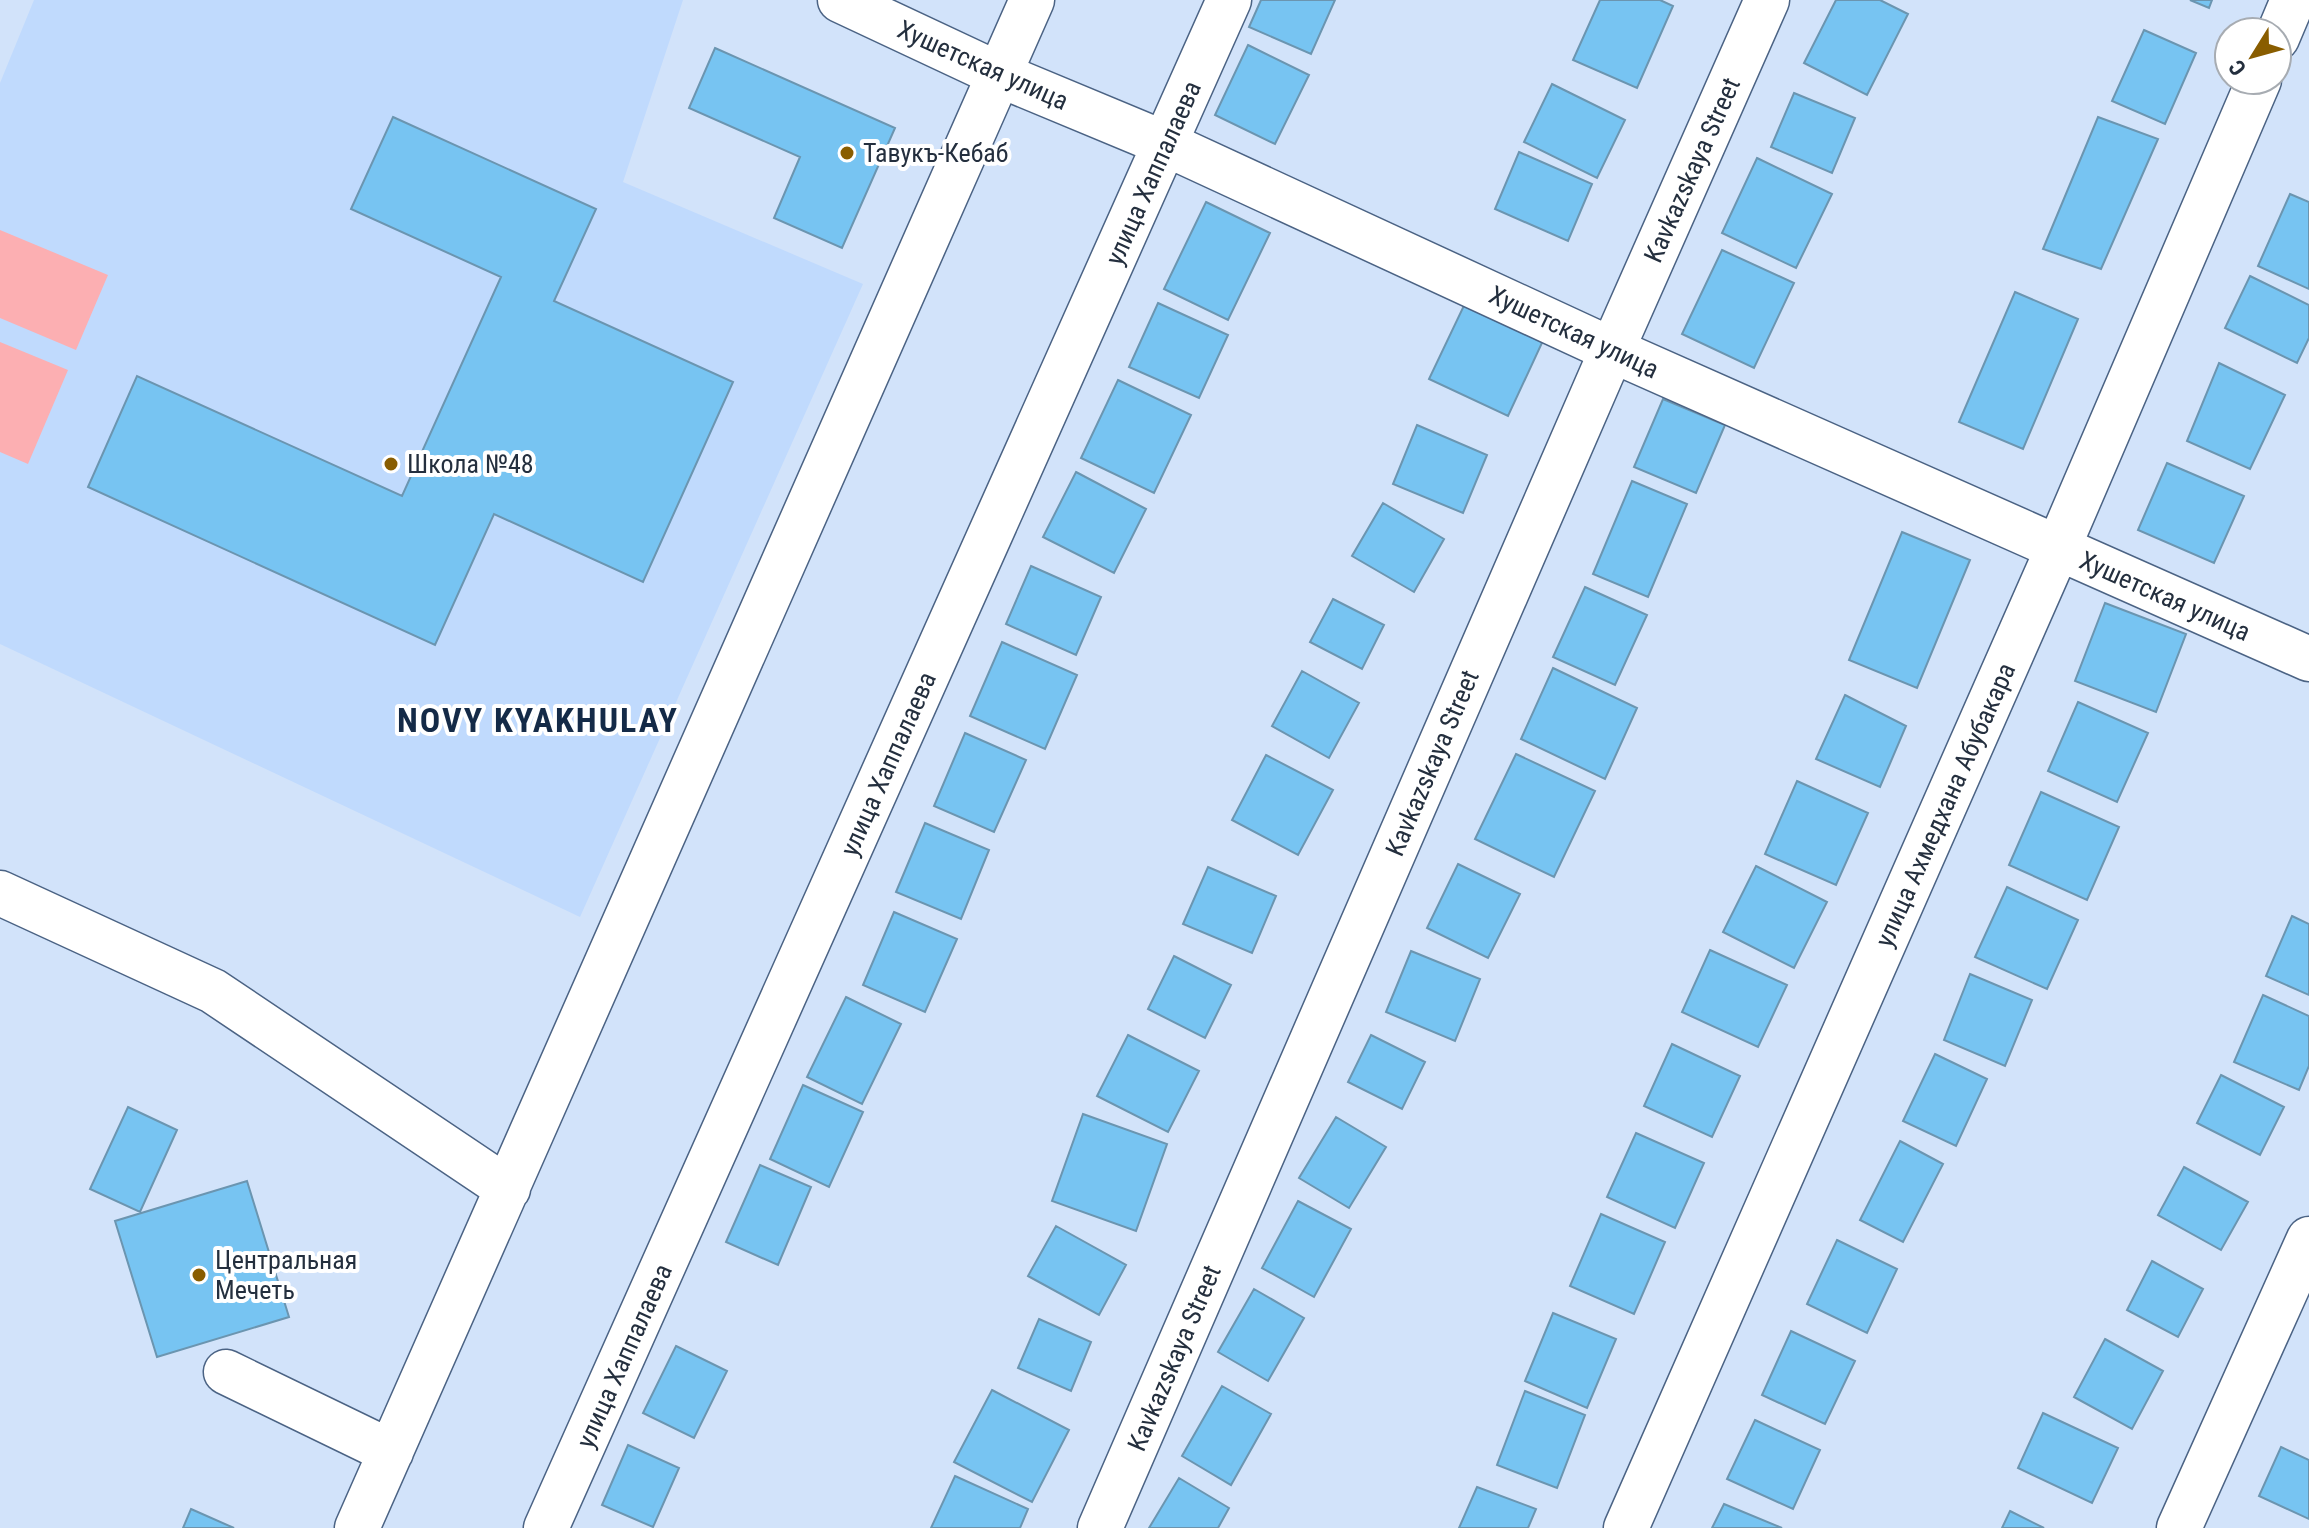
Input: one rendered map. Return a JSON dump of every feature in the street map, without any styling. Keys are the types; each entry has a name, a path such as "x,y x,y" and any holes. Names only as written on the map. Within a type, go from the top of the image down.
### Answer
{"street":[{"name":"Хушетская улица","path":"840,0 1000,75 1166,144 1612,350 2309,659"},
{"path":"357,1528 1032,0"},
{"name":"улица Хаппалаева","path":"546,1528 1229,0"},
{"name":"Kavkazskaya Street","path":"1100,1528 1767,0"},
{"name":"улица Ахмедхана Абубакара","path":"1626,1528 2058,548 2252,96"},
{"path":"0,893 213,991 508,1189"},
{"path":"2179,1528 2309,1239"},
{"path":"226,1372 391,1452"}],"shaded area":[{"name":"Школа №48","path":"34,0 683,0 623,182 863,284 580,917 0,644 0,83"},
{"path":"0,230 108,275 76,350 0,318"},
{"path":"0,342 68,370 28,464 0,452"}],"building":[{"path":"1261,0 1335,0 1311,54 1249,27"},
{"path":"1600,0 1660,0 1673,6 1637,88 1573,60"},
{"path":"1836,0 1880,0 1908,14 1867,95 1804,63"},
{"path":"2190,0 2212,0 2209,8"},
{"path":"2144,30 2196,53 2165,124 2112,101"},
{"path":"1248,45 1309,75 1275,144 1215,115"},
{"path":"715,48 895,128 842,248 774,218 800,157 689,108"},
{"path":"1552,84 1625,120 1597,178 1524,142"},
{"path":"1794,93 1855,118 1832,173 1771,147"},
{"path":"393,117 596,209 554,301 733,382 643,582 494,514 435,645 88,487 137,376 402,496 501,277 351,209"},
{"path":"2098,117 2158,139 2101,269 2043,249"},
{"path":"1519,152 1592,184 1568,241 1495,209"},
{"path":"1757,158 1832,194 1796,268 1722,233"},
{"path":"2290,194 2309,202 2309,289 2258,266"},
{"path":"1206,202 1270,233 1228,320 1164,289"},
{"path":"1722,250 1794,283 1754,368 1682,334"},
{"path":"2250,276 2309,305 2309,338 2297,363 2225,328"},
{"path":"2015,292 2078,319 2023,449 1959,422"},
{"path":"1469,295 1547,332 1508,416 1429,379"},
{"path":"1158,303 1228,335 1199,398 1129,367"},
{"path":"2219,363 2285,395 2250,469 2187,441"},
{"path":"1118,380 1191,415 1154,493 1081,458"},
{"path":"1663,399 1725,425 1696,493 1634,467"},
{"path":"1417,425 1487,455 1463,513 1393,484"},
{"path":"2167,463 2244,496 2214,563 2138,530"},
{"path":"1076,472 1146,509 1114,573 1043,537"},
{"path":"1632,481 1687,504 1648,597 1593,574"},
{"path":"1383,503 1444,539 1414,592 1352,556"},
{"path":"1902,532 1970,560 1917,688 1849,660"},
{"path":"1031,566 1101,597 1076,655 1006,624"},
{"path":"1585,587 1647,615 1615,685 1553,657"},
{"path":"1333,599 1384,625 1362,669 1310,642"},
{"path":"2105,603 2186,634 2156,712 2075,681"},
{"path":"1002,642 1077,675 1045,749 970,716"},
{"path":"1553,668 1637,708 1605,779 1521,739"},
{"path":"1302,671 1359,703 1329,758 1272,726"},
{"path":"1845,695 1906,726 1880,787 1816,759"},
{"path":"2078,702 2148,733 2117,802 2048,771"},
{"path":"965,733 1026,760 994,832 934,806"},
{"path":"1516,754 1595,791 1554,877 1475,839"},
{"path":"1266,755 1333,790 1298,855 1232,820"},
{"path":"1797,781 1868,813 1836,885 1765,854"},
{"path":"2041,792 2119,827 2087,900 2009,865"},
{"path":"925,823 989,850 961,919 896,892"},
{"path":"1458,864 1520,894 1488,958 1427,928"},
{"path":"1756,866 1827,902 1794,968 1723,932"},
{"path":"1208,867 1276,896 1252,953 1183,924"},
{"path":"2007,887 2078,920 2047,989 1975,957"},
{"path":"894,912 957,939 925,1012 863,985"},
{"path":"2292,916 2309,924 2309,995 2266,976"},
{"path":"1710,950 1787,985 1758,1047 1682,1012"},
{"path":"1411,951 1480,979 1455,1041 1386,1012"},
{"path":"1174,956 1231,985 1205,1038 1148,1009"},
{"path":"1970,974 2032,1000 2005,1066 1944,1040"},
{"path":"2263,995 2309,1016 2309,1066 2299,1090 2234,1062"},
{"path":"846,997 901,1024 862,1104 807,1077"},
{"path":"1128,1035 1199,1071 1168,1132 1097,1096"},
{"path":"1371,1035 1425,1062 1402,1109 1348,1082"},
{"path":"1672,1044 1740,1076 1712,1137 1644,1106"},
{"path":"1935,1054 1987,1079 1956,1146 1903,1121"},
{"path":"2221,1075 2284,1107 2260,1155 2197,1123"},
{"path":"803,1085 863,1112 829,1187 770,1159"},
{"path":"128,1107 177,1130 140,1212 90,1189"},
{"path":"1083,1114 1167,1144 1136,1231 1052,1201"},
{"path":"1336,1117 1386,1147 1349,1208 1299,1178"},
{"path":"1636,1133 1704,1163 1675,1228 1607,1197"},
{"path":"1900,1141 1943,1164 1903,1242 1860,1220"},
{"path":"760,1165 811,1187 778,1265 726,1242"},
{"path":"2184,1167 2248,1202 2221,1250 2158,1215"},
{"path":"247,1181 289,1317 157,1357 115,1221"},
{"path":"1298,1201 1351,1229 1314,1297 1262,1268"},
{"path":"1601,1214 1665,1242 1634,1314 1570,1286"},
{"path":"1056,1226 1126,1265 1099,1315 1028,1276"},
{"path":"1837,1240 1897,1269 1867,1333 1807,1304"},
{"path":"2152,1261 2203,1289 2178,1337 2127,1310"},
{"path":"1254,1289 1304,1318 1268,1381 1218,1352"},
{"path":"1553,1313 1616,1339 1587,1408 1525,1381"},
{"path":"1039,1319 1091,1342 1071,1391 1018,1368"},
{"path":"1791,1331 1855,1361 1825,1424 1762,1395"},
{"path":"2105,1339 2163,1371 2132,1429 2074,1397"},
{"path":"676,1346 727,1371 694,1438 643,1413"},
{"path":"1222,1386 1271,1414 1231,1485 1182,1456"},
{"path":"992,1390 1069,1430 1032,1502 954,1462"},
{"path":"1525,1391 1585,1415 1557,1488 1497,1465"},
{"path":"2043,1413 2118,1448 2092,1503 2018,1468"},
{"path":"1755,1420 1820,1450 1793,1509 1727,1479"},
{"path":"628,1445 679,1468 653,1527 602,1505"},
{"path":"2281,1447 2309,1460 2309,1519 2259,1496"},
{"path":"955,1476 1028,1509 1020,1528 931,1528"},
{"path":"1179,1478 1229,1508 1218,1528 1149,1528"},
{"path":"1477,1487 1536,1509 1528,1528 1459,1528"},
{"path":"1724,1504 1782,1528 1712,1528"},
{"path":"191,1509 234,1528 183,1528"},
{"path":"2010,1511 2044,1528 2002,1528"}],"place":[{"name":"Тавукъ-Кебаб","path":"847,153"},
{"name":"Школа №48","path":"391,464"},
{"name":"Центральная Мечеть","path":"199,1275"}],"district":[{"name":"NOVY KYAKHULAY","path":"538,720"}]}
